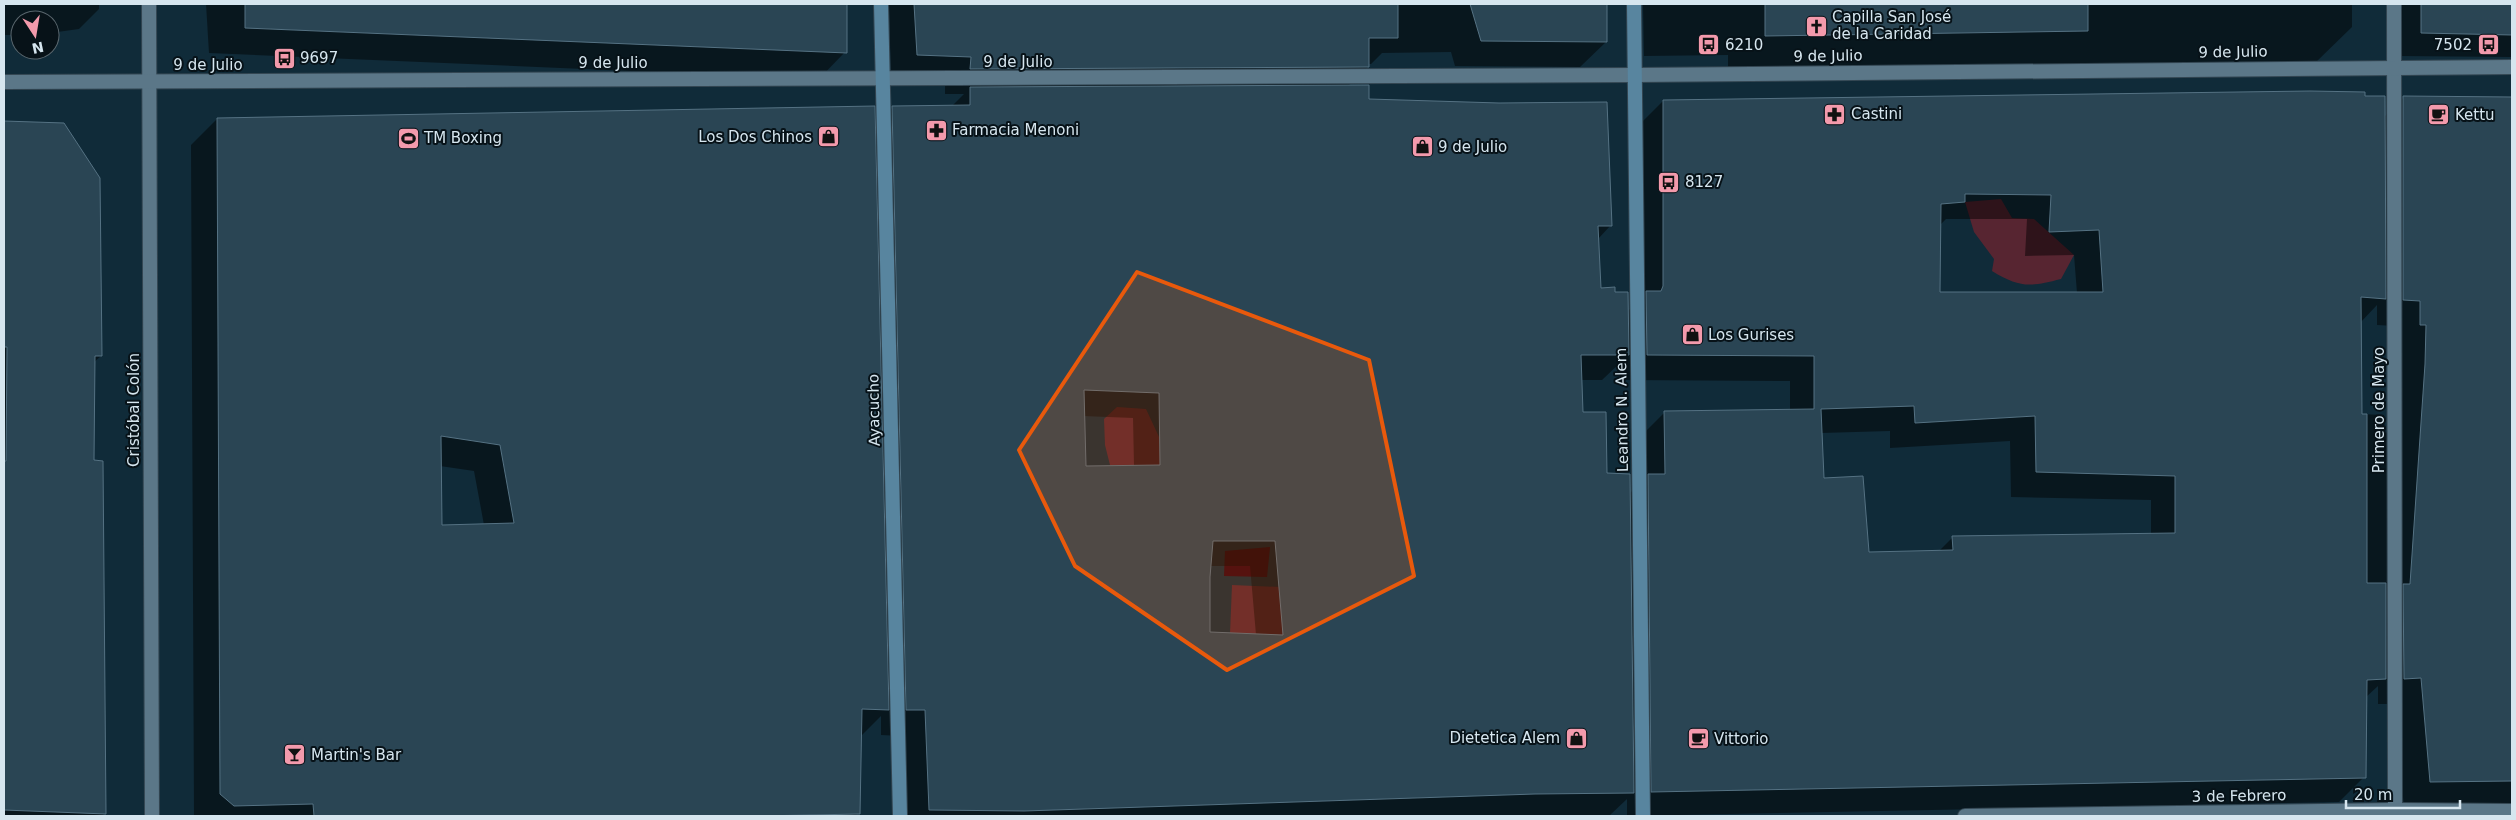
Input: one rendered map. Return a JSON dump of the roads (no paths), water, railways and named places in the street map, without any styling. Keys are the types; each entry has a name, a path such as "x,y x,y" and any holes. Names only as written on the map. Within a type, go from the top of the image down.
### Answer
{"main road":[{"name":"Ayacucho","path":"881,4 900,816"},
{"name":"Leandro N. Alem","path":"1634,4 1642,816"}],"street":[{"name":"Cristóbal Colón","path":"149,4 152,816"},
{"name":"Primero de Mayo","path":"2394,4 2395,813"},
{"name":"9 de Julio","path":"4,82 882,79 2512,66"},
{"name":"3 de Febrero","path":"1966,816 2512,811"}],"place":[{"name":"Capilla San José de la Caridad","path":"1816,26"},
{"name":"6210","path":"1709,45"},
{"name":"7502","path":"2488,45"},
{"name":"9697","path":"284,58"},
{"name":"Castini","path":"1835,114"},
{"name":"Kettu","path":"2439,115"},
{"name":"Farmacia Menoni","path":"936,130"},
{"name":"Los Dos Chinos","path":"828,137"},
{"name":"TM Boxing","path":"408,138"},
{"name":"9 de Julio","path":"1422,147"},
{"name":"8127","path":"1669,182"},
{"name":"Los Gurises","path":"1692,335"},
{"name":"Dietetica Alem","path":"1576,738"},
{"name":"Vittorio","path":"1698,739"},
{"name":"Martin's Bar","path":"295,755"}]}
